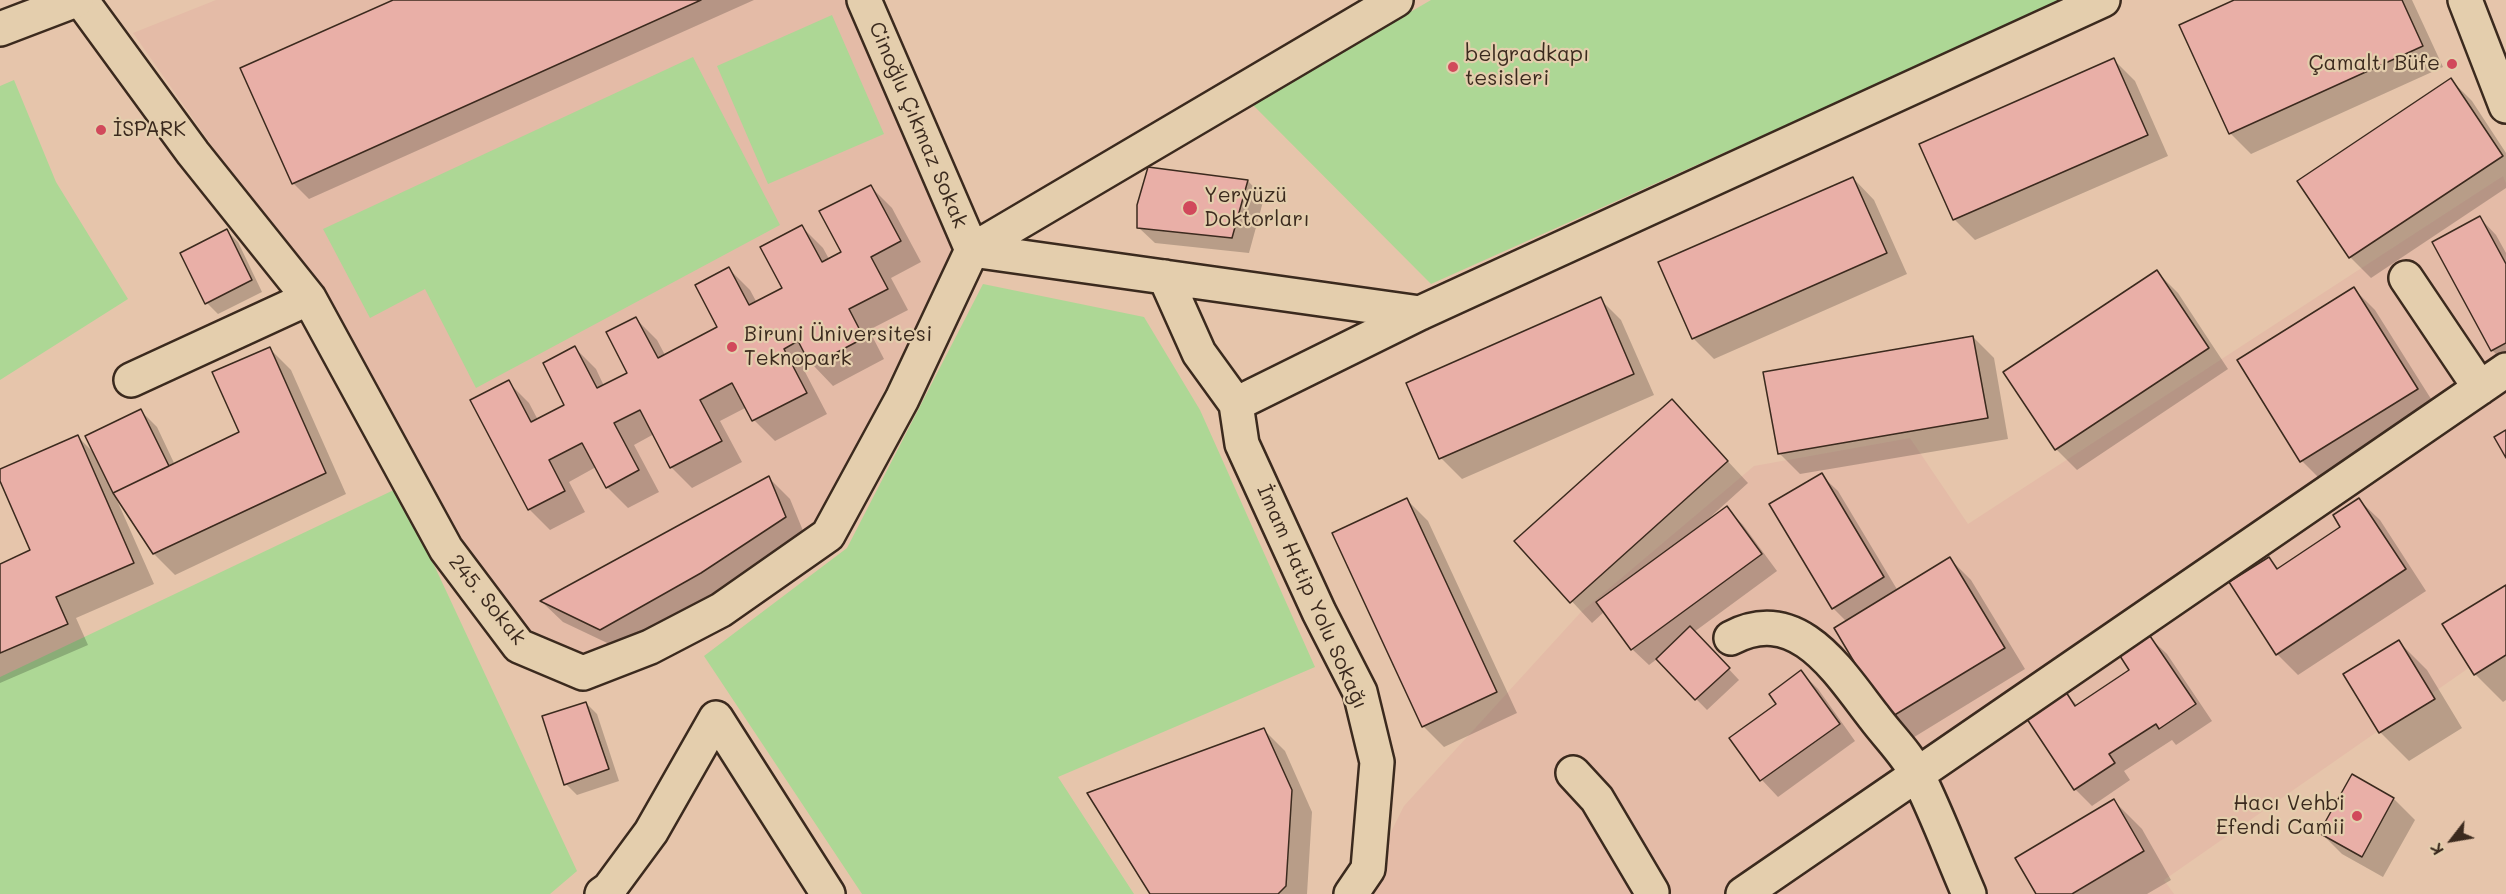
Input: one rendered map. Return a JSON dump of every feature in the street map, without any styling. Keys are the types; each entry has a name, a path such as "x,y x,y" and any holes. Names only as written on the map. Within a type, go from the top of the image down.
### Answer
{"street":[{"path":"0,29 79,0"},
{"name":"245. Sokak","path":"79,0 193,153 309,298 446,549 519,646 583,673 650,646 721,610 828,535 902,399 972,250"},
{"name":"Cinoğlu Çıkmaz Sokak","path":"864,0 972,250"},
{"path":"972,250 1396,0"},
{"path":"1165,277 1199,353 1236,405 1420,313 2103,0"},
{"path":"2465,0 2506,106"},
{"path":"972,250 1420,313"},
{"path":"1743,894 2493,379 2406,278"},
{"path":"131,380 309,298"},
{"name":"İmam Hatip Yolu Sokağı","path":"1236,405 1242,444 1319,612 1360,692 1377,762 1368,869 1350,894"},
{"path":"1731,638 1746,630 1776,628 1790,631 1832,662 1917,773 1969,894"},
{"path":"602,894 651,832 716,718 828,894"},
{"path":"1573,773 1597,800 1652,892"}],"shaded area":[{"path":"216,0 849,0 954,247 818,527 677,621 579,658 525,637 475,564 321,301 133,33"},
{"path":"2503,176 2506,183 2506,642 2164,880 2174,894 1360,894 1404,806 1581,612 1754,466 1910,438 1968,524"}],"green space":[{"path":"1431,0 2065,0 1431,284 1252,104"},
{"path":"832,15 884,134 768,184 717,66"},
{"path":"693,57 780,225 476,388 425,289 370,318 323,229"},
{"path":"14,80 56,182 128,299 0,380 0,86"},
{"path":"983,284 1144,317 1200,410 1315,667 1058,777 1134,894 862,894 704,656 847,548"},
{"path":"398,488 577,871 550,894 0,894 0,677"}],"building":[{"path":"393,0 701,0 292,184 240,68"},
{"path":"2234,0 2402,0 2423,46 2229,134 2179,25"},
{"path":"2114,58 2148,135 1953,220 1919,144"},
{"path":"2451,78 2503,156 2349,258 2297,181"},
{"path":"1148,167 1248,180 1232,238 1137,228 1137,205"},
{"path":"1853,177 1887,253 1692,339 1658,262"},
{"name":"Biruni Üniversitesi Teknopark","path":"871,185 901,241 871,257 888,289 849,309 864,338 811,366 798,341 784,349 807,393 752,421 732,383 700,400 722,441 670,468 640,410 614,423 639,470 606,488 582,443 549,460 565,491 528,510 470,400 509,380 531,422 564,405 543,363 575,346 597,388 627,373 606,332 636,317 658,358 717,327 695,285 729,267 749,305 782,288 760,247 802,225 822,262 841,252 819,211"},
{"path":"2480,216 2506,264 2506,343 2491,351 2432,242"},
{"path":"227,229 252,280 205,304 180,253"},
{"path":"2157,270 2209,348 2055,450 2003,372"},
{"path":"2354,287 2418,389 2300,462 2237,360"},
{"path":"1601,297 1634,374 1439,459 1406,383"},
{"path":"1973,336 1988,418 1778,454 1763,372"},
{"path":"270,347 326,473 153,554 113,493 239,432 212,372"},
{"path":"1672,399 1728,461 1570,603 1514,541"},
{"path":"141,409 169,466 113,493 85,436"},
{"path":"2506,430 2506,458 2494,437"},
{"path":"78,435 134,563 56,597 68,624 0,653 0,564 30,550 0,481 0,469"},
{"path":"1822,473 1884,577 1832,609 1769,504"},
{"path":"769,476 786,517 701,573 600,630 540,601"},
{"path":"1407,498 1497,692 1422,727 1332,533"},
{"path":"2359,498 2406,569 2276,655 2229,582 2269,557 2277,569 2340,527 2333,515"},
{"path":"1727,506 1762,554 1631,650 1596,602"},
{"path":"1950,557 2005,648 1888,719 1834,628"},
{"path":"2506,585 2506,655 2474,675 2442,624"},
{"path":"1690,626 1730,668 1695,700 1656,659"},
{"path":"2150,636 2196,704 2159,729 2156,724 2109,754 2115,763 2074,790 2027,719 2066,692 2075,706 2129,670 2120,656"},
{"path":"2399,640 2435,699 2379,733 2343,674"},
{"path":"1801,670 1840,724 1760,781 1729,738 1776,704 1769,694"},
{"path":"586,702 609,769 564,785 542,716"},
{"path":"1264,728 1292,790 1286,886 1278,894 1150,894 1087,793"},
{"name":"Hacı Vehbi Efendi Camii","path":"2352,774 2394,798 2362,857 2319,833"},
{"path":"2114,799 2144,851 2072,894 2036,894 2015,858"}],"place":[{"name":"Çamaltı Büfe","path":"2452,64"},
{"name":"belgradkapı tesisleri","path":"1453,67"},
{"name":"İSPARK","path":"101,130"},
{"name":"Yeryüzü Doktorları","path":"1190,208"},
{"name":"Biruni Üniversitesi Teknopark","path":"732,347"},
{"name":"Hacı Vehbi Efendi Camii","path":"2357,816"}]}
